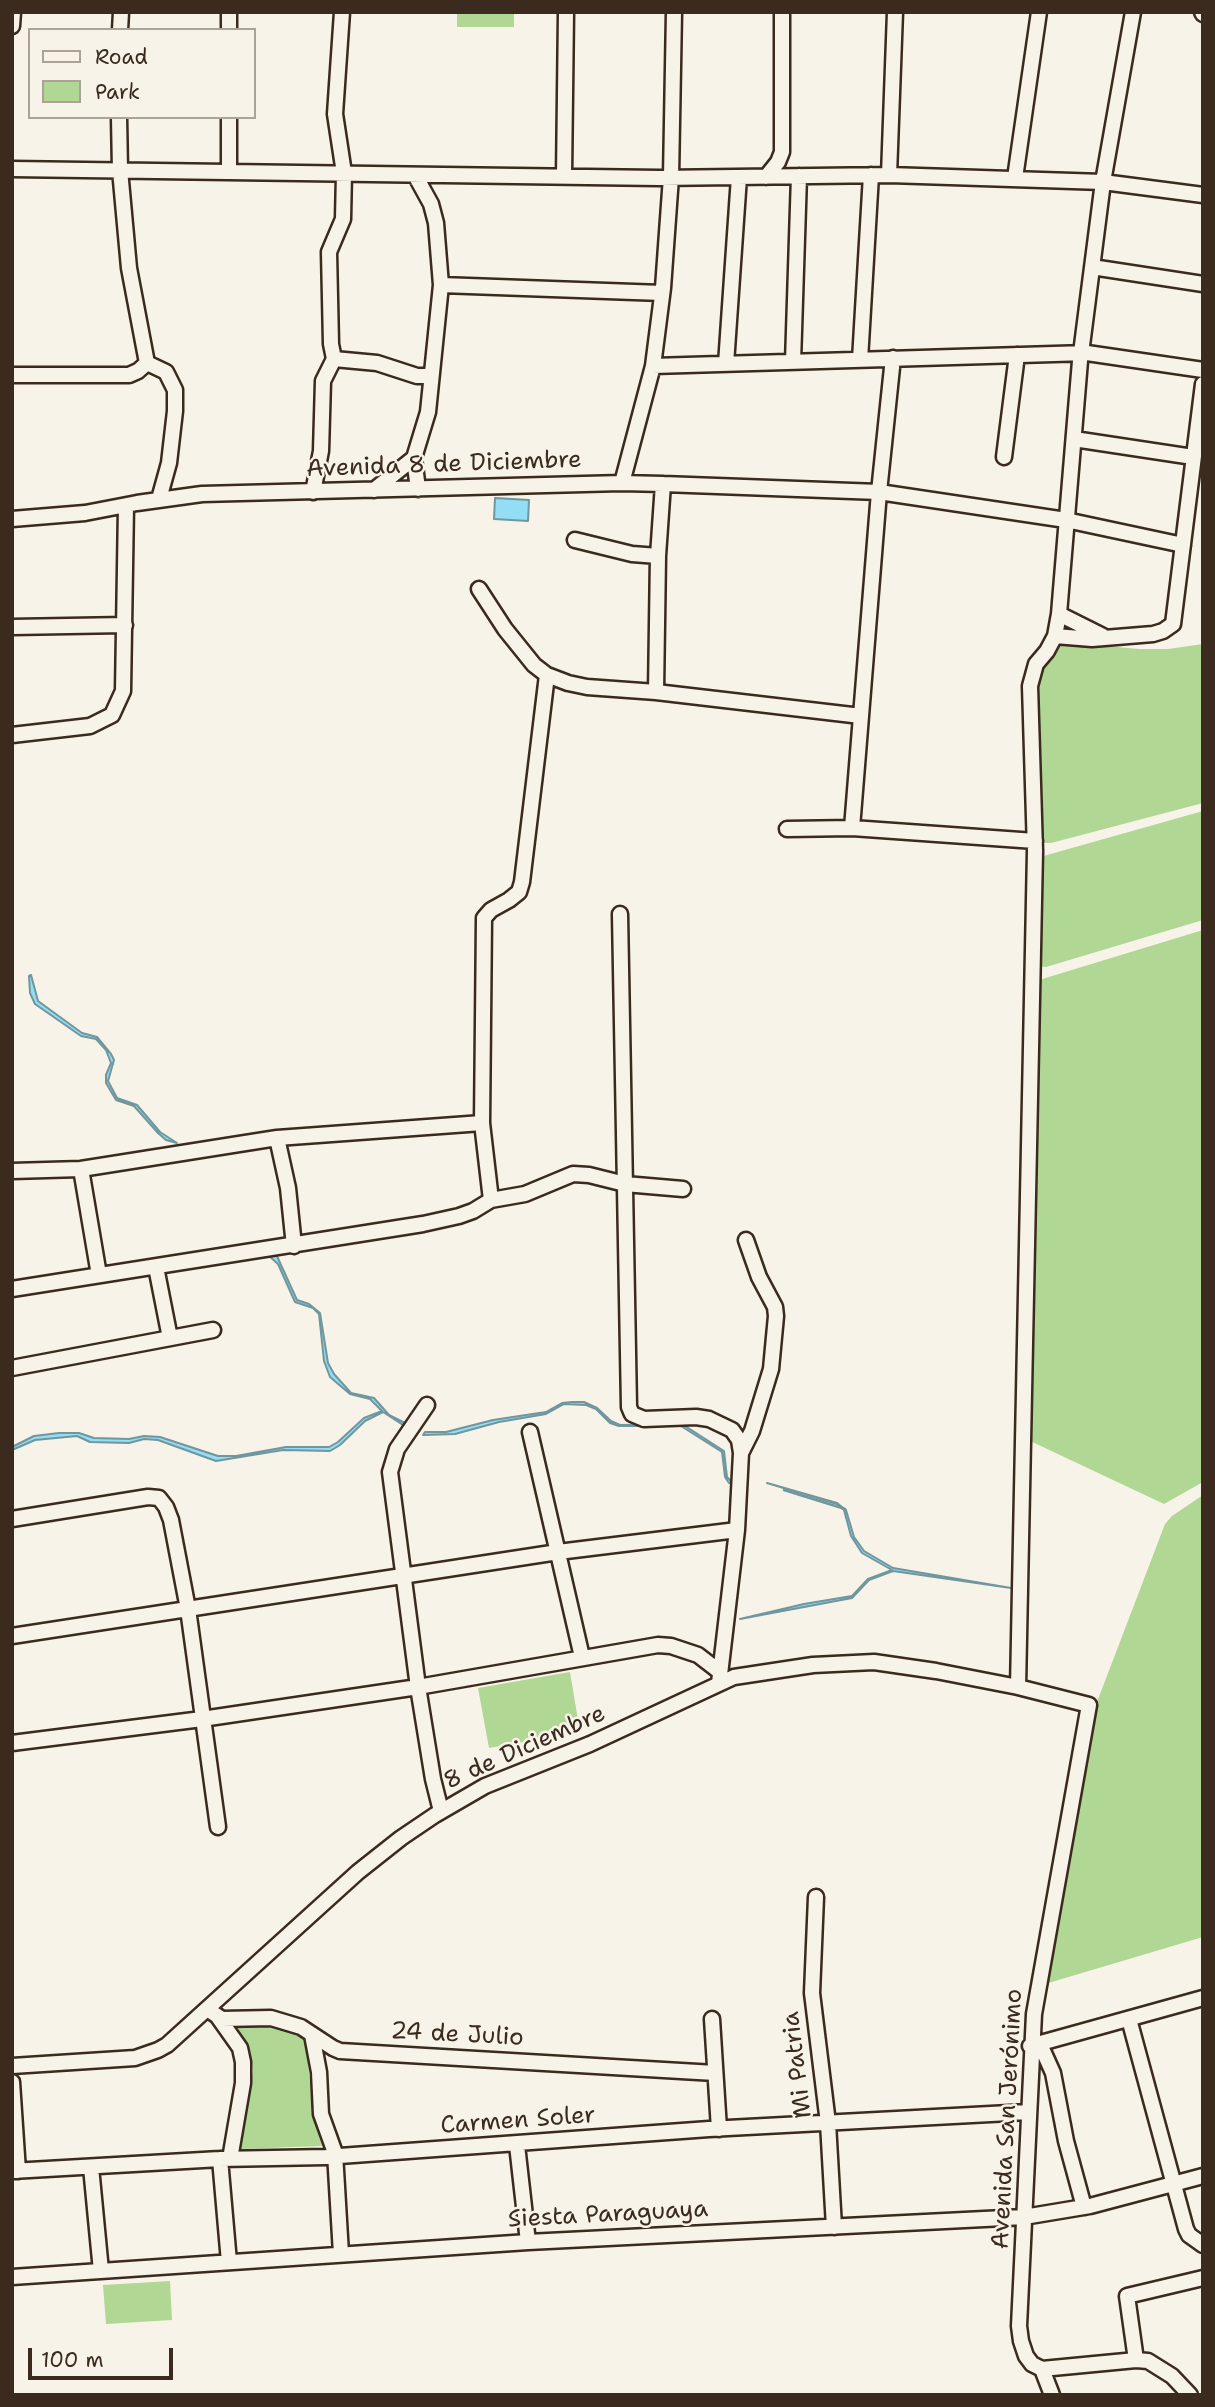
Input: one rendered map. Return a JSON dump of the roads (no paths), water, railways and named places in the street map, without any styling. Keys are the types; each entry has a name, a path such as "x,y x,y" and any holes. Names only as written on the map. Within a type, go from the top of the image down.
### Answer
{"street":[{"path":"12,26 13,12"},
{"path":"313,492 321,451 323,381 334,359 331,344 329,252 343,219 344,173 335,114 342,12"},
{"path":"564,176 566,12"},
{"path":"622,483 653,366 662,293 671,177 674,12"},
{"path":"765,177 778,162 782,152 782,12"},
{"path":"889,175 895,12"},
{"path":"1016,178 1039,12"},
{"path":"1018,1687 1035,841 1030,686 1036,664 1055,636 1059,614 1081,353 1103,182 1133,12"},
{"path":"118,119 120,170 130,268 147,363"},
{"path":"229,119 229,172"},
{"path":"12,169 671,177 889,175 1103,182 1203,195"},
{"path":"415,175 431,204 436,223 441,285 428,412 414,458 418,489"},
{"path":"860,360 871,175"},
{"path":"793,362 799,176"},
{"path":"726,364 739,177"},
{"path":"1092,267 1203,284"},
{"path":"441,285 662,293"},
{"path":"653,366 1081,353 1203,370"},
{"path":"1004,457 1017,355"},
{"path":"852,828 879,492 893,358"},
{"path":"334,359 364,361 417,376 431,376"},
{"path":"12,375 129,375 147,363"},
{"path":"147,363 166,372 175,390 176,411 169,463 159,499"},
{"path":"1055,636 1079,639 1153,634 1174,624 1203,384"},
{"path":"1074,439 1193,457"},
{"path":"374,490 414,458"},
{"name":"Avenida 8 de Diciembre","path":"12,519 50,517 202,494 622,483 879,492 1066,520 1183,545"},
{"path":"656,692 658,556 663,484"},
{"path":"12,735 90,726 112,715 123,691 127,506"},
{"path":"575,540 609,550 658,556"},
{"path":"479,589 519,649 547,675 587,687 656,692 861,716"},
{"path":"1059,614 1103,636"},
{"path":"12,627 125,625"},
{"path":"491,1200 482,1123 484,918 491,909 519,892 522,882 547,675"},
{"path":"787,829 852,828 1035,841"},
{"path":"620,914 630,1412 636,1418 644,1419 696,1417 716,1422 732,1430 739,1440 741,1453 737,1530 719,1678"},
{"path":"12,1171 80,1169 277,1138 482,1123"},
{"path":"277,1138 288,1188 294,1246"},
{"path":"80,1169 99,1275"},
{"path":"12,1289 294,1246 459,1216 491,1200 525,1194 573,1174 590,1175 625,1184 683,1189"},
{"path":"741,1453 752,1431 771,1369 776,1316 775,1307 759,1277 746,1240"},
{"path":"156,1267 170,1338"},
{"path":"12,1368 213,1330"},
{"path":"427,1405 397,1449 390,1472 418,1687 441,1811"},
{"path":"530,1432 582,1657"},
{"path":"12,1519 148,1497 159,1498 166,1507 171,1520 188,1608 218,1827"},
{"path":"12,1636 558,1552 737,1530"},
{"path":"12,1743 202,1719 418,1687 658,1645 671,1646 698,1656 719,1678"},
{"name":"8 de Diciembre","path":"12,2066 135,2058 158,2050 212,2013 348,1881 401,1838 441,1811 485,1786 590,1744 719,1678 772,1670 874,1662 1018,1687 1089,1705"},
{"name":"Avenida San Jerónimo","path":"1052,2395 1042,2369 1032,2364 1026,2356 1020,2334 1028,2112 1040,1976 1089,1705"},
{"name":"Mi Patria","path":"817,1897 813,1993 828,2123 834,2227"},
{"path":"1084,2207 1066,2141 1053,2073 1035,2045 1203,1998"},
{"path":"212,2013 240,2048 243,2062 243,2083 225,2159 229,2262"},
{"name":"24 de Julio","path":"212,2013 227,2020 271,2018 302,2027 340,2050 715,2073"},
{"path":"712,2019 719,2129"},
{"path":"1129,2019 1186,2229 1203,2245"},
{"path":"312,2035 319,2072 321,2114 336,2157 341,2254"},
{"path":"12,2082 15,2171"},
{"name":"Carmen Soler","path":"15,2171 225,2159 336,2157 719,2129 1028,2112"},
{"path":"517,2145 528,2242"},
{"path":"91,2166 101,2271"},
{"name":"Siesta Paraguaya","path":"12,2277 528,2242 1024,2217 1084,2207 1203,2176"},
{"path":"1136,2360 1127,2296 1203,2278"},
{"path":"1042,2369 1147,2361 1163,2368 1190,2395"}],"water":[{"path":"495,498 529,500 528,521 494,519"},
{"path":"31,975 38,1001 82,1033 97,1037 111,1054 114,1060 108,1081 117,1098 137,1105 160,1132 177,1143 166,1140 134,1106 116,1100 106,1083 111,1063 106,1050 96,1039 81,1036 35,1004 30,993"},
{"path":"276,1254 297,1300 309,1304 320,1313 328,1363 334,1374 351,1393 374,1398 389,1415 405,1423 403,1425 383,1412 365,1421 330,1451 283,1450 216,1461 158,1440 144,1439 129,1443 90,1442 77,1436 35,1440 12,1450 12,1447 34,1436 59,1433 79,1433 94,1438 160,1437 218,1456 236,1456 286,1447 329,1447 364,1418 382,1411 370,1399 350,1394 330,1377 324,1361 319,1314 313,1308 295,1302 278,1264 268,1255"},
{"path":"584,1402 597,1408 611,1421 620,1425 682,1424 724,1451 727,1477 733,1483 729,1483 725,1477 722,1452 681,1426 619,1426 610,1423 596,1409 586,1405 564,1404 546,1414 499,1422 455,1434 423,1435 425,1432 446,1432 493,1420 546,1412 562,1403"},
{"path":"767,1483 837,1503 846,1510 854,1537 864,1551 893,1568 1011,1588 893,1571 869,1580 852,1598 740,1619 852,1596 868,1579 892,1570 862,1553 851,1536 844,1510 837,1504"}],"waterway":[{"path":"784,1490 845,1509"}]}
